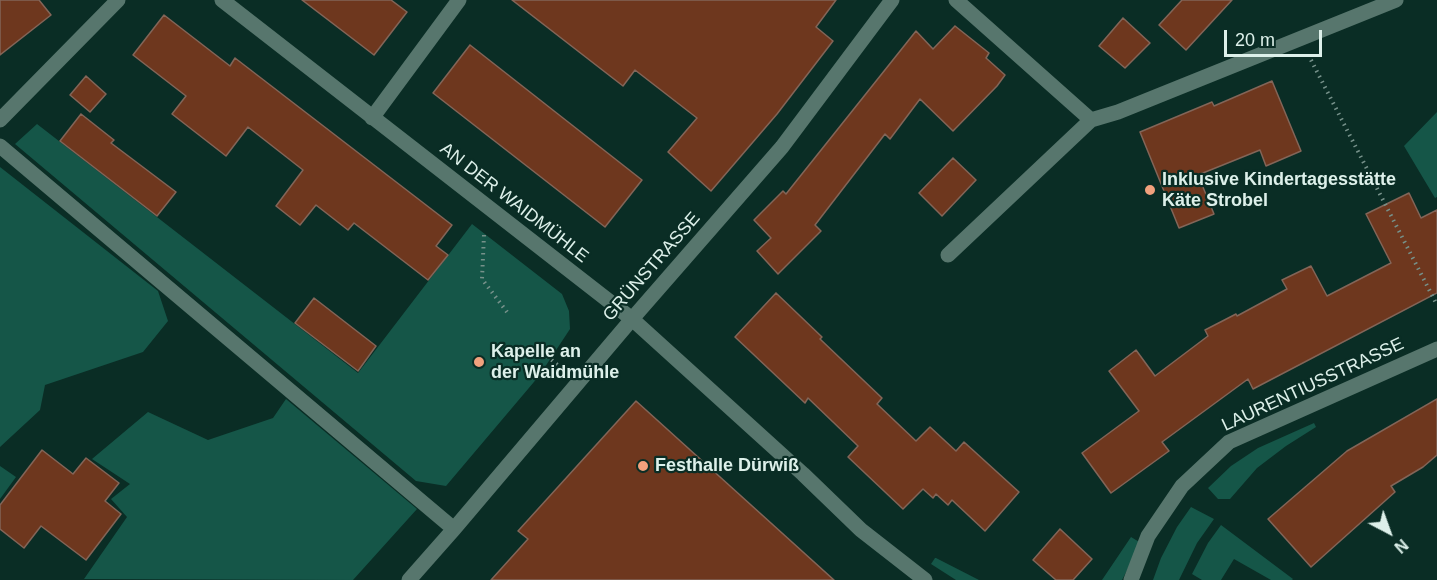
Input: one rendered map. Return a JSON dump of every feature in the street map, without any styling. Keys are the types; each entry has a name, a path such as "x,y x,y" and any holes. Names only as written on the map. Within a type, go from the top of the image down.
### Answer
{"street":[{"path":"0,120 117,0"},
{"name":"AN DER WAIDMÜHLE","path":"222,0 632,319 803,474 861,530 925,580"},
{"path":"372,118 459,0"},
{"name":"GRÜNSTRASSE","path":"409,580 782,147 892,0"},
{"path":"956,0 1091,120"},
{"path":"948,255 1091,120 1118,112 1396,0"},
{"path":"0,146 454,529"},
{"name":"LAURENTIUSSTRASSE","path":"1131,580 1148,536 1182,486 1229,442 1437,349"}],"path":[{"path":"1300,38 1437,305"},
{"path":"497,215 484,233 482,279 507,312"}],"green space":[{"path":"1437,112 1437,197 1435,198 1404,146"},
{"path":"37,124 358,373 472,224 562,294 569,311 570,329 539,376 446,486 416,481 15,144"},
{"path":"0,167 158,291 168,321 143,352 45,385 40,410 0,447"},
{"path":"286,399 417,509 353,580 84,579 127,517 111,499 130,484 92,459 148,412 208,440 273,418"},
{"path":"1314,423 1316,427 1257,468 1230,499 1218,499 1208,488 1231,466 1258,448"},
{"path":"0,466 16,477 0,499"},
{"path":"1191,507 1214,519 1197,543 1179,580 1153,580 1177,527"},
{"path":"1221,525 1293,579 1271,580 1234,559 1221,580 1202,580 1192,574 1208,543"},
{"path":"1131,537 1141,543 1122,580 1102,580"},
{"path":"935,558 979,580 956,580 931,564"}],"building":[{"path":"0,0 39,0 51,15 0,55"},
{"path":"302,0 391,0 407,12 374,55"},
{"path":"512,0 836,0 816,27 833,41 777,114 711,191 668,152 697,118 635,70 623,86"},
{"path":"1182,0 1232,0 1186,50 1159,25"},
{"path":"164,15 230,66 235,58 452,225 436,246 448,255 428,280 354,223 348,230 316,205 300,225 276,206 303,170 248,127 226,156 172,114 186,96 133,55"},
{"path":"1123,18 1150,43 1125,68 1099,46"},
{"path":"955,26 989,53 986,58 1005,75 953,131 920,99 890,139 885,134 815,225 821,231 778,274 757,251 771,238 754,220 783,191 786,194 916,31 933,49"},
{"path":"470,45 642,180 605,227 433,93"},
{"path":"86,76 106,94 90,112 70,95"},
{"path":"1272,81 1301,151 1266,166 1260,150 1198,175 1214,214 1179,228 1140,132 1212,102 1214,106"},
{"path":"81,114 114,140 111,143 176,192 157,216 60,141"},
{"path":"953,158 976,180 942,216 919,193"},
{"path":"1409,193 1421,218 1437,210 1437,293 1253,389 1248,379 1162,442 1169,451 1111,493 1082,453 1139,411 1109,371 1136,350 1155,376 1208,336 1205,330 1287,289 1282,280 1311,266 1327,296 1391,263 1366,214"},
{"path":"776,293 882,398 877,404 916,441 930,427 956,451 964,442 1019,492 985,531 952,500 948,505 936,494 933,498 923,489 903,509 848,457 858,446 808,398 805,403 735,337"},
{"path":"314,298 376,346 358,371 295,323"},
{"path":"1437,399 1437,455 1423,467 1391,486 1395,492 1311,567 1268,519 1347,451"},
{"name":"Festhalle Dürwiß","path":"636,401 834,580 491,580 528,539 518,531"},
{"path":"42,450 73,474 86,458 119,483 105,501 121,514 86,560 41,526 24,548 0,529 0,505"},
{"path":"1060,529 1092,559 1073,580 1056,580 1033,560"}],"place":[{"name":"Inklusive Kindertagesstätte Käte Strobel","path":"1150,190"},
{"name":"Kapelle an der Waidmühle","path":"479,362"},
{"name":"Festhalle Dürwiß","path":"643,466"}]}
